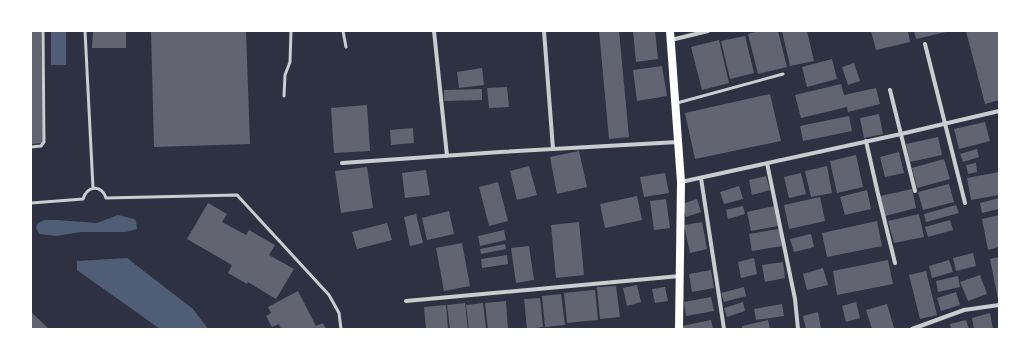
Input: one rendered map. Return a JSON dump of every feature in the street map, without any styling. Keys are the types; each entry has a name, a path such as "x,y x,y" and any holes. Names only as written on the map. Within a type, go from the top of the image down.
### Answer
{"main road":[{"path":"670,31 681,182 679,329"}],"street":[{"path":"434,31 446,156"},
{"path":"544,31 553,149"},
{"path":"671,40 708,31"},
{"path":"925,44 965,203"},
{"path":"890,90 915,191"},
{"path":"681,182 999,111"},
{"path":"866,141 896,263"},
{"path":"342,163 678,142"},
{"path":"767,163 795,299 798,329"},
{"path":"701,178 724,329"},
{"path":"406,301 680,276"},
{"path":"912,329 964,310 999,305"}],"lane":[{"path":"31,147 41,146 44,142 43,31"},
{"path":"84,31 93,188"},
{"path":"284,96 285,76 290,62 291,31"},
{"path":"343,31 346,47"},
{"path":"675,103 784,74"},
{"path":"31,203 83,199 84,194 93,188 102,191 106,198 237,195 329,295 339,314 341,329"}],"water":[{"path":"51,31 66,31 66,65 51,65"},
{"path":"118,215 134,219 136,221 137,229 126,232 81,232 56,236 39,234 36,228 38,223 45,220 97,223"},
{"path":"127,258 193,309 208,329 160,329 77,270 77,261"}],"building":[{"path":"31,31 41,31 43,143 31,144"},
{"path":"93,31 126,31 126,48 92,48"},
{"path":"151,31 246,31 250,144 154,147"},
{"path":"599,31 619,31 629,137 609,139"},
{"path":"633,31 655,31 658,59 636,62"},
{"path":"759,31 778,31 787,67 758,74 748,34"},
{"path":"782,31 807,31 814,61 790,66"},
{"path":"871,31 908,31 910,42 876,50"},
{"path":"914,31 946,31 946,32 916,39"},
{"path":"966,31 999,31 999,100 985,104"},
{"path":"745,36 754,73 730,79 721,41"},
{"path":"719,40 729,83 702,90 691,47"},
{"path":"832,59 837,79 807,87 802,67"},
{"path":"854,63 860,81 848,85 842,67"},
{"path":"662,66 667,96 637,101 633,70"},
{"path":"482,68 484,85 459,88 457,72"},
{"path":"841,84 844,95 876,88 880,104 848,112 847,107 801,118 795,95"},
{"path":"507,87 509,107 489,108 487,88"},
{"path":"482,89 482,100 444,101 444,90"},
{"path":"770,94 781,141 695,159 685,113"},
{"path":"367,105 370,151 334,153 331,108"},
{"path":"879,114 883,134 864,138 860,118"},
{"path":"849,116 852,131 803,141 800,126"},
{"path":"985,122 990,141 959,149 954,129"},
{"path":"413,128 414,143 391,145 390,130"},
{"path":"938,137 942,155 910,162 906,144"},
{"path":"977,149 979,157 963,162 960,154"},
{"path":"579,151 587,187 557,194 550,157"},
{"path":"899,152 904,173 885,177 880,157"},
{"path":"856,155 863,187 837,193 830,161"},
{"path":"944,159 950,179 917,188 912,168"},
{"path":"976,163 977,172 968,174 966,165"},
{"path":"529,166 537,195 517,200 510,171"},
{"path":"827,166 832,193 811,197 805,171"},
{"path":"367,167 373,208 341,213 335,171"},
{"path":"426,170 430,195 405,198 402,173"},
{"path":"999,172 999,195 971,200 967,178"},
{"path":"665,173 669,193 644,197 640,177"},
{"path":"801,173 806,194 789,198 784,177"},
{"path":"766,176 770,190 752,195 749,180"},
{"path":"498,182 508,221 489,226 479,187"},
{"path":"949,184 954,202 923,210 918,192"},
{"path":"739,186 743,199 724,204 720,192"},
{"path":"912,189 916,208 885,216 880,196"},
{"path":"867,190 871,209 845,215 840,197"},
{"path":"637,196 642,220 605,228 600,204"},
{"path":"820,197 825,221 789,229 784,205"},
{"path":"999,198 999,209 982,213 980,203"},
{"path":"666,199 670,228 654,230 650,201"},
{"path":"697,199 701,212 686,217 682,204"},
{"path":"208,203 227,214 222,222 246,235 249,230 275,245 269,255 294,269 276,299 248,282 247,284 228,273 232,265 187,239"},
{"path":"956,205 959,213 926,222 924,214"},
{"path":"743,206 745,214 728,219 726,210"},
{"path":"774,206 778,226 751,231 747,212"},
{"path":"449,211 454,234 427,240 422,218"},
{"path":"416,214 423,243 410,246 404,217"},
{"path":"919,214 924,237 894,243 888,221"},
{"path":"999,215 999,247 988,250 982,219"},
{"path":"950,220 953,230 928,237 925,227"},
{"path":"877,221 882,246 827,257 822,233"},
{"path":"579,222 584,275 556,278 551,225"},
{"path":"702,222 707,249 690,253 684,225"},
{"path":"387,223 392,240 357,249 352,232"},
{"path":"779,229 782,246 752,251 749,234"},
{"path":"504,230 506,240 480,246 478,236"},
{"path":"811,234 814,247 794,252 790,239"},
{"path":"462,243 470,286 444,291 436,248"},
{"path":"505,244 506,249 481,254 480,249"},
{"path":"529,246 534,280 516,283 511,248"},
{"path":"973,253 976,266 956,271 953,258"},
{"path":"507,255 508,264 482,268 481,259"},
{"path":"999,257 999,299 998,299 990,259"},
{"path":"754,258 757,274 741,278 738,262"},
{"path":"888,260 893,284 837,295 833,271"},
{"path":"949,260 953,272 932,278 929,266"},
{"path":"783,262 785,278 765,282 762,265"},
{"path":"823,268 828,285 807,290 803,274"},
{"path":"711,270 714,288 692,292 689,274"},
{"path":"926,271 937,315 920,319 909,275"},
{"path":"980,275 987,294 968,301 960,282"},
{"path":"958,276 960,287 938,292 936,281"},
{"path":"637,285 641,302 627,306 623,288"},
{"path":"616,286 620,317 600,319 597,287"},
{"path":"665,287 668,301 655,303 652,289"},
{"path":"744,287 746,296 724,302 721,293"},
{"path":"595,290 598,320 586,321 583,291"},
{"path":"298,291 316,326 323,323 326,329 281,329 279,324 272,327 266,316 271,313 268,307"},
{"path":"583,291 586,321 567,323 564,293"},
{"path":"956,292 960,305 941,311 937,298"},
{"path":"561,294 565,325 545,327 542,296"},
{"path":"711,297 714,311 686,316 684,302"},
{"path":"540,298 543,327 527,329 524,299"},
{"path":"506,301 508,329 488,329 485,303"},
{"path":"743,302 745,311 727,317 724,308"},
{"path":"856,302 860,318 846,322 842,306"},
{"path":"465,303 468,329 450,329 447,305"},
{"path":"483,303 486,329 469,329 466,305"},
{"path":"782,304 784,316 756,320 754,309"},
{"path":"887,304 894,328 872,329 866,310"},
{"path":"446,305 448,329 426,329 424,307"},
{"path":"31,312 49,329 31,329"},
{"path":"818,312 821,329 806,329 803,316"},
{"path":"990,313 993,329 974,329 972,318"},
{"path":"711,320 713,329 683,329 682,326"},
{"path":"768,320 770,329 742,329 742,326"},
{"path":"966,320 969,329 951,329 950,324"}]}
